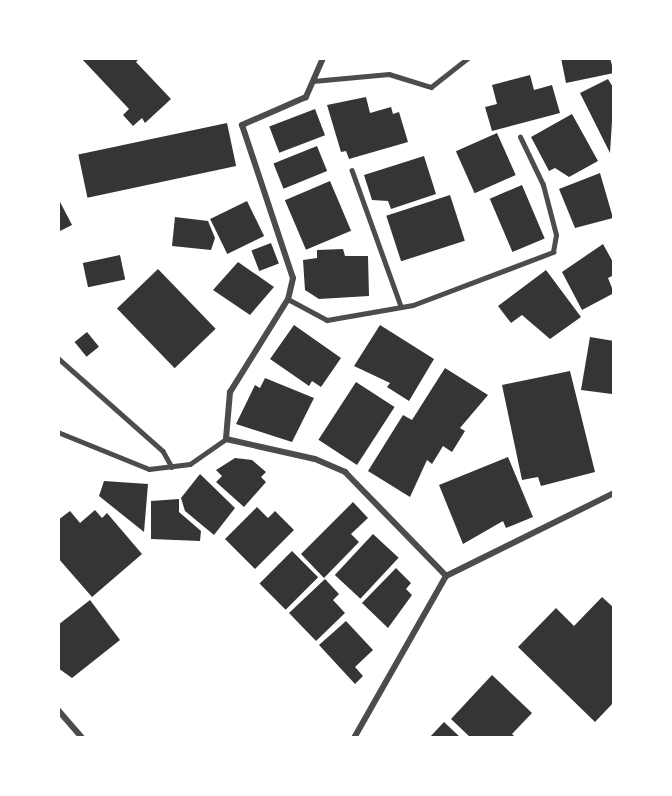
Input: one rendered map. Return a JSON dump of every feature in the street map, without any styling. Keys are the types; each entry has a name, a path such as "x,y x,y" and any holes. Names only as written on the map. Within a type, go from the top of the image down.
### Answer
{"street":[{"path":"323,58 306,97 242,125 293,278 288,299 230,392 226,439 315,459 345,472 446,576"},
{"path":"354,738 446,576 614,493"},
{"path":"58,710 82,738"}],"lane":[{"path":"313,81 389,74 431,87 468,58"},
{"path":"288,299 327,320 401,306 553,252 556,236 543,185 520,137"},
{"path":"352,170 401,306"},
{"path":"58,358 163,452 172,467"},
{"path":"58,432 122,462 149,469 190,464 226,439"}],"building":[{"path":"81,58 140,58 136,62 171,99 145,123 142,118 133,126 123,115 129,109"},
{"path":"561,58 610,58 614,73 566,83"},
{"path":"530,75 534,90 552,85 560,113 492,131 485,107 497,104 492,85"},
{"path":"608,79 614,89 610,153 580,93"},
{"path":"366,97 370,113 391,107 393,114 399,112 408,142 349,159 346,151 341,152 327,105"},
{"path":"315,109 325,135 279,153 269,127"},
{"path":"572,114 598,161 569,177 555,168 549,171 531,137"},
{"path":"227,123 236,166 87,198 78,155"},
{"path":"497,133 516,175 475,193 456,151"},
{"path":"317,146 327,171 284,189 273,164"},
{"path":"424,156 436,194 391,209 388,201 372,200 364,175"},
{"path":"600,173 613,218 575,228 559,189"},
{"path":"330,181 351,231 306,250 285,200"},
{"path":"522,185 545,238 512,252 490,199"},
{"path":"450,195 465,241 401,261 386,216"},
{"path":"58,198 72,225 58,232"},
{"path":"247,201 264,236 227,254 210,219"},
{"path":"175,217 208,221 215,238 211,250 172,246"},
{"path":"271,243 279,264 259,271 251,251"},
{"path":"603,244 614,264 614,275 608,278 614,293 582,310 562,272"},
{"path":"343,249 345,256 368,256 369,296 319,299 305,290 303,260 317,258 317,250"},
{"path":"120,255 125,279 88,287 83,263"},
{"path":"238,262 274,287 250,315 213,290"},
{"path":"158,269 216,329 175,368 117,309"},
{"path":"546,270 581,317 550,339 522,315 511,323 498,306"},
{"path":"294,325 341,358 321,387 312,381 309,386 270,359"},
{"path":"380,325 434,359 409,401 387,387 390,383 354,366"},
{"path":"87,332 99,347 87,357 75,342"},
{"path":"590,337 614,341 612,394 581,390"},
{"path":"445,368 488,395 460,428 465,431 452,452 443,446 432,464 427,460 410,497 368,471 403,415 412,420"},
{"path":"570,371 595,472 541,486 538,477 522,480 502,385"},
{"path":"265,378 314,398 292,442 236,424 255,385 260,388"},
{"path":"356,382 395,407 357,465 318,440"},
{"path":"508,457 533,517 506,528 503,521 463,544 439,485"},
{"path":"235,458 252,460 266,472 261,477 266,482 244,507 216,482 222,476 216,470"},
{"path":"200,474 235,508 214,535 185,511 181,498"},
{"path":"104,481 148,484 144,532 99,496"},
{"path":"179,499 179,512 201,531 200,541 151,539 151,501"},
{"path":"353,502 368,518 351,534 359,542 324,578 301,554"},
{"path":"257,507 268,518 275,511 294,530 255,569 225,539"},
{"path":"95,510 102,518 107,513 142,554 92,597 58,558 58,520 70,511 80,523"},
{"path":"373,534 399,558 360,599 335,575"},
{"path":"292,551 318,577 286,610 259,584"},
{"path":"396,568 411,583 406,589 412,595 388,628 362,603"},
{"path":"325,579 339,594 333,600 345,613 316,641 289,613"},
{"path":"602,597 614,608 614,702 595,722 518,647 556,608 574,626"},
{"path":"90,600 120,640 72,678 58,668 58,625"},
{"path":"346,621 373,650 355,667 363,676 355,684 319,645"},
{"path":"492,675 532,713 512,734 516,738 471,738 451,719"},
{"path":"444,722 461,738 429,738"}]}
